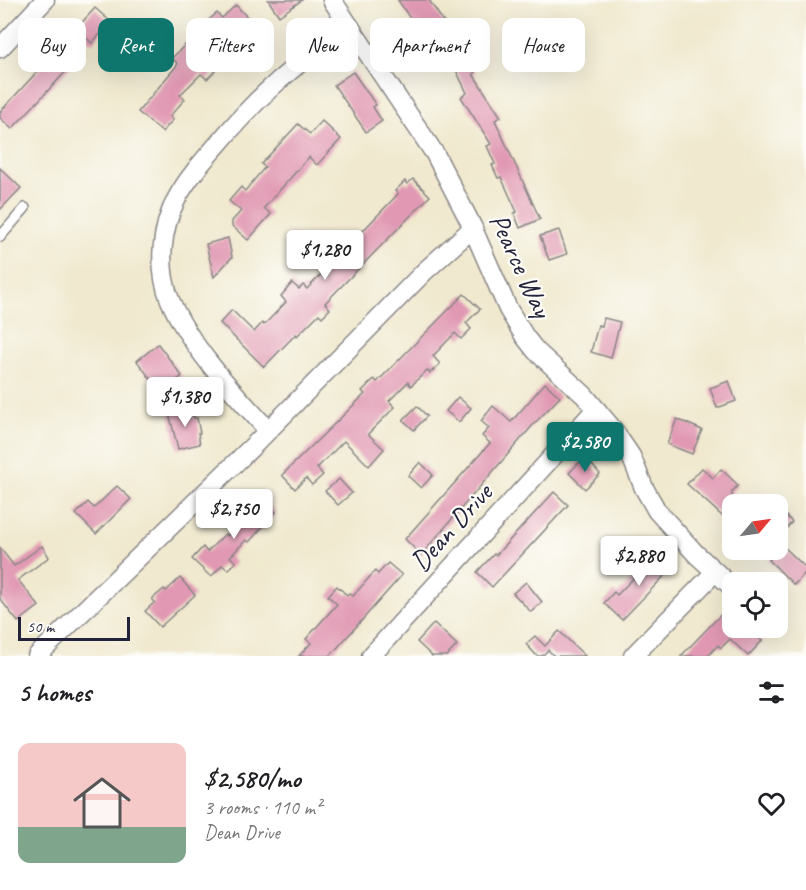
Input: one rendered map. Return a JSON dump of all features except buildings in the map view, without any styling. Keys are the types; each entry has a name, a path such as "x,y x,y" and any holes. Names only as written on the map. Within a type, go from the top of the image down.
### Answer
{"street":[{"path":"0,48 45,0"},
{"name":"Pearce Way","path":"332,0 344,18"},
{"name":"Pearce Way","path":"358,39 435,154 473,228 501,295 525,337 612,428 631,456 657,512 722,578"},
{"path":"268,430 212,364 177,315 165,282 163,255 170,214 186,184 232,128 287,72"},
{"path":"37,656 119,578 398,298 473,228"},
{"name":"Dean Drive","path":"371,656 596,409"},
{"path":"633,656 715,572"}],"lane":[{"path":"0,237 26,208"}]}
